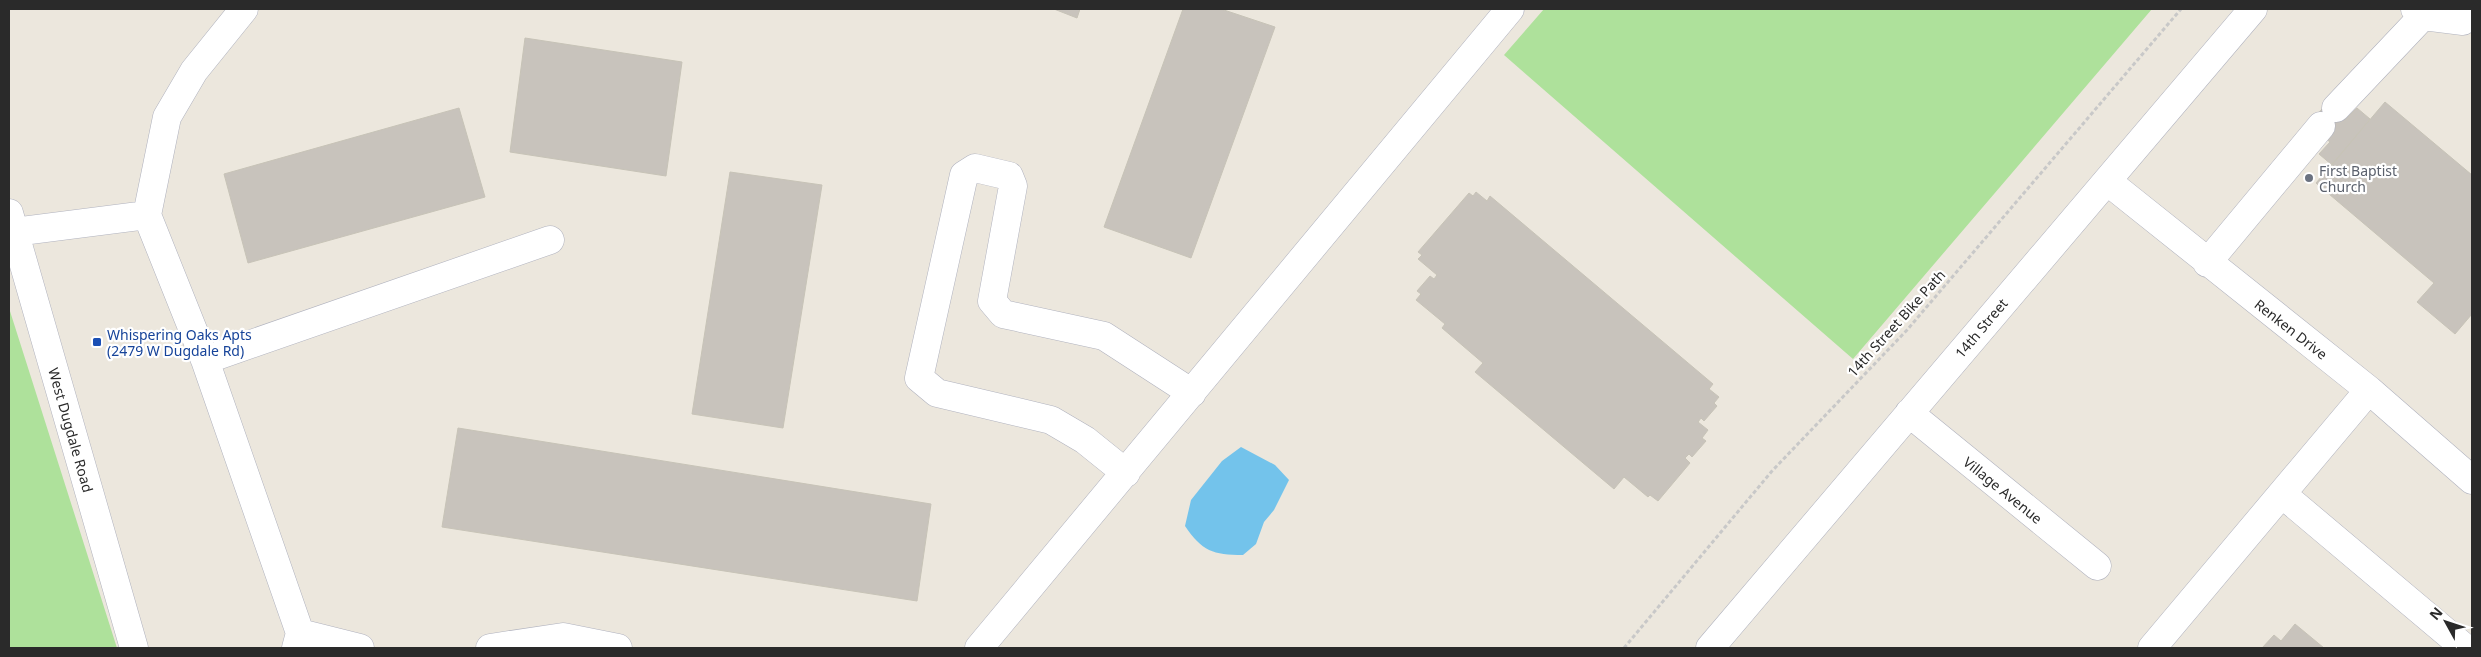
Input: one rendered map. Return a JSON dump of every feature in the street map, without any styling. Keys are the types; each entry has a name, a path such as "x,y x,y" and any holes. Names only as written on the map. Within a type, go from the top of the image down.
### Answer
{"street":[{"path":"244,9 194,71 167,118 147,215 205,360 298,641 360,648"},
{"name":"14th Street","path":"1710,648 2253,9"},
{"path":"2207,263 2328,117 2419,12 2469,20"},
{"path":"979,648 1192,393 1501,13"},
{"path":"1126,473 1085,440 1051,420 937,393 919,378 964,176 975,168 1009,176 1013,186 992,301 1003,314 1104,336 1192,393"},
{"name":"Renken Drive","path":"2107,180 2207,263 2369,390 2471,477"},
{"path":"12,222 147,215"},
{"name":"West Dugdale Road","path":"12,222 134,648"},
{"path":"205,360 550,240"},
{"path":"2152,648 2369,390"},
{"name":"Village Avenue","path":"1909,413 2097,566"},
{"path":"2282,494 2465,648"},
{"path":"490,648 563,637 582,646 618,648"}],"path":[{"name":"14th Street Bike Path","path":"1624,648 1772,471 1907,330 2181,9"}],"green space":[{"path":"1544,9 2152,9 1853,359 1504,55"},
{"path":"9,308 117,648 9,648"}],"water":[{"path":"1241,447 1275,465 1289,480 1274,510 1264,522 1256,544 1243,555 1224,554 1209,550 1203,546 1185,526 1191,500 1222,461"}],"building":[{"path":"1054,9 1080,9 1077,18"},
{"path":"1183,9 1221,9 1275,27 1191,258 1104,227"},
{"path":"525,38 682,62 666,176 510,152"},
{"path":"2385,102 2472,175 2472,314 2455,334 2417,302 2434,283 2316,183"},
{"path":"2326,104 2345,120 2357,108 2370,119 2332,165 2319,154 2330,142 2309,125"},
{"path":"459,108 485,197 248,263 224,174"},
{"path":"730,172 822,185 783,428 692,414"},
{"path":"1476,192 1487,201 1490,196 1713,384 1709,389 1719,397 1714,403 1717,406 1704,421 1701,418 1698,422 1708,430 1702,438 1706,441 1692,457 1689,454 1685,458 1690,463 1658,501 1650,495 1648,497 1624,477 1614,489 1475,372 1483,363 1442,328 1445,324 1416,300 1421,294 1417,291 1430,276 1434,279 1437,275 1418,259 1422,255 1418,252 1469,193 1473,196"},
{"path":"458,428 931,504 917,601 442,527"},
{"path":"2295,624 2324,648 2262,648 2274,635 2281,641"}],"place":[{"name":"First Baptist Church","path":"2309,178"},
{"name":"Whispering Oaks Apts (2479 W Dugdale Rd)","path":"97,342"}]}
